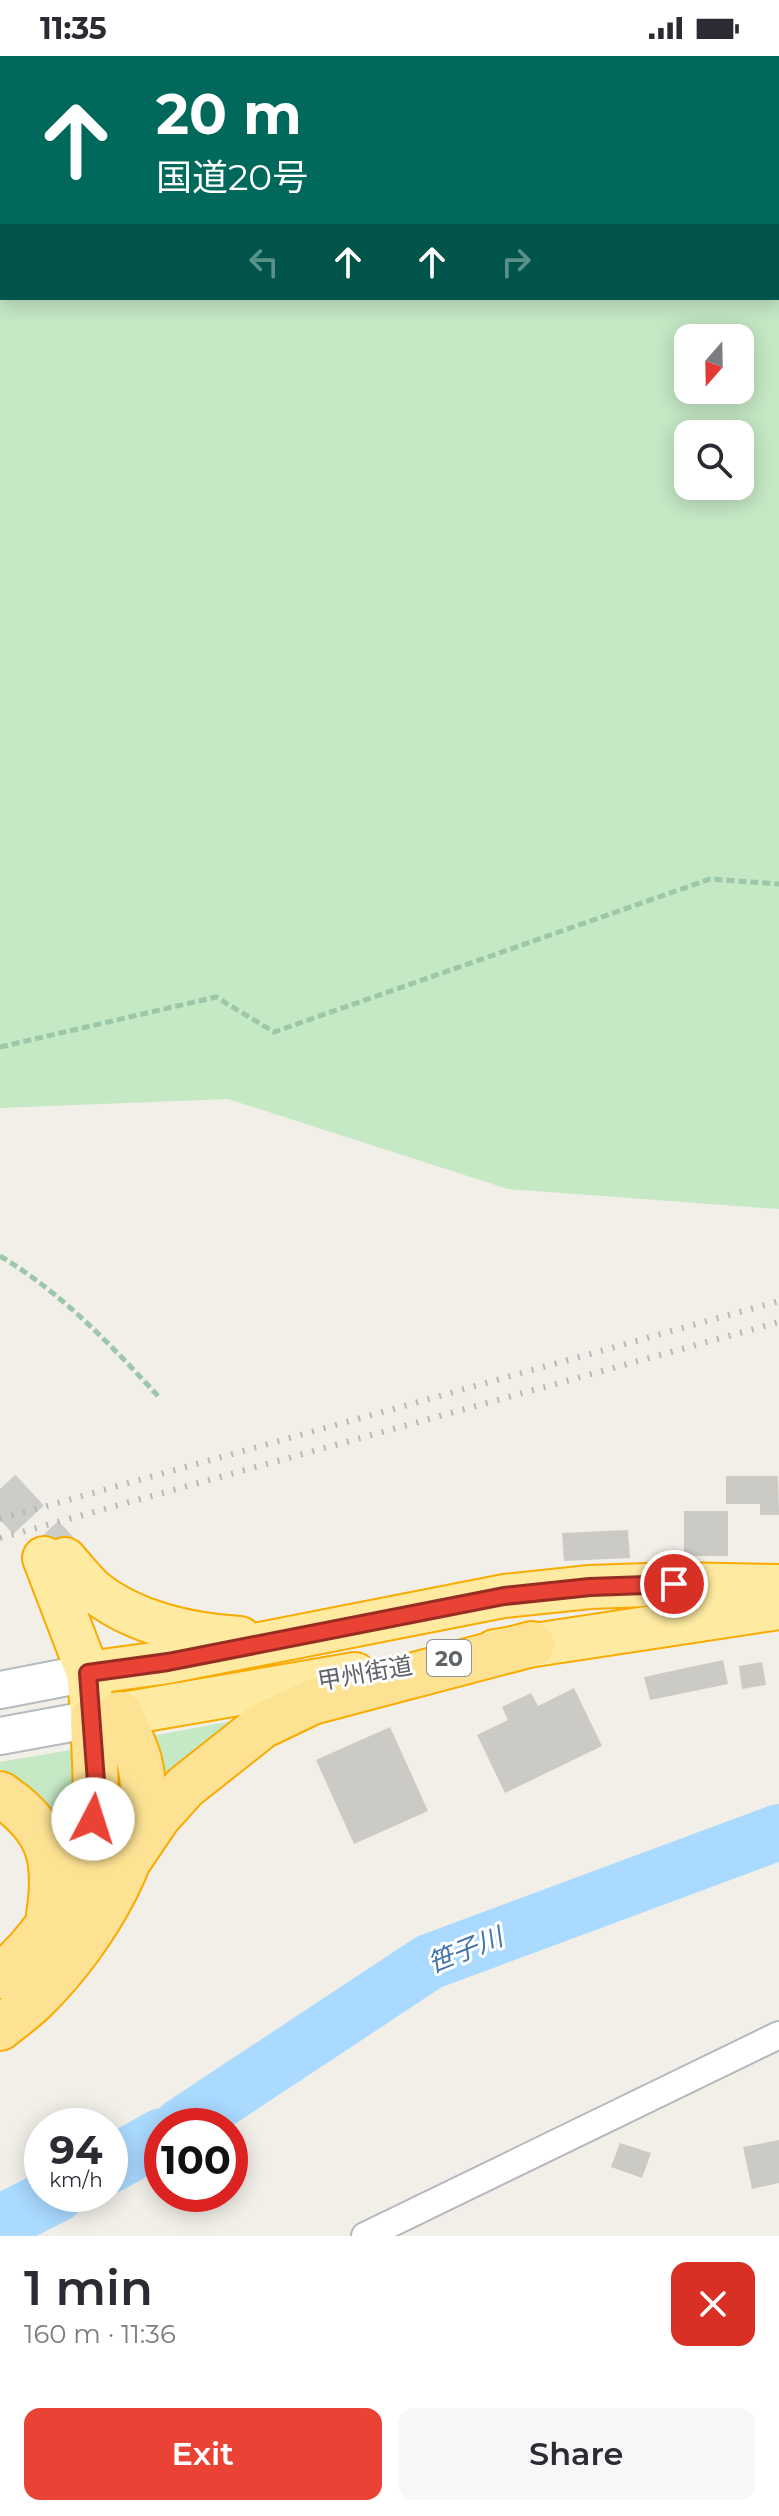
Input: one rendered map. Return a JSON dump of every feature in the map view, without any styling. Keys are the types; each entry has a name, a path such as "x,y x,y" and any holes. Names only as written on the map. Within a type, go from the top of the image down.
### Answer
{"highway":[{"path":"131,1857 142,1796 139,1761 106,1716 88,1673 54,1559 94,1591 155,1624 217,1636 280,1640"},
{"name":"甲州街道","path":"88,1673 168,1662 518,1594 646,1585 779,1586"},
{"name":"甲州街道","path":"106,1716 532,1644 779,1608"},
{"path":"0,2028 37,1998 73,1957 103,1913 131,1857 158,1817 185,1787 269,1723 312,1702 532,1644"},
{"path":"0,1976 18,1961 47,1926 70,1887 93,1819 106,1716"},
{"path":"0,1794 25,1811 42,1834 51,1860 53,1891 47,1926"}],"main road":[{"name":"甲州街道","path":"0,1690 88,1673"},
{"name":"甲州街道","path":"0,1736 106,1716"}],"street":[{"path":"365,2236 779,2035"}],"path":[{"path":"0,1047 216,997 274,1032 710,879 779,884"},
{"path":"0,1256 44,1285 95,1328 158,1396"}],"green space":[{"path":"0,300 779,300 779,1209 508,1189 228,1099 0,1108"},
{"path":"243,1719 160,1789 146,1737"},
{"path":"82,1748 71,1853 42,1805 25,1787 0,1769 0,1762"}],"building":[{"path":"726,1476 778,1476 779,1515 760,1515 760,1504 726,1504"},
{"path":"684,1511 728,1511 728,1556 684,1556"},
{"path":"628,1530 630,1558 564,1561 562,1533"},
{"path":"723,1660 728,1684 650,1700 644,1677"},
{"path":"762,1662 766,1685 742,1689 739,1666"},
{"path":"574,1688 602,1746 505,1793 477,1735 508,1720 502,1707 531,1693 538,1706"},
{"path":"390,1727 428,1811 354,1844 316,1760"},
{"path":"779,2140 779,2183 752,2189 743,2147"},
{"path":"620,2143 651,2153 642,2178 611,2167"}],"waterway":[{"name":"笹子川","path":"208,2108 429,1962 779,1832"},
{"name":"笹子川","path":"128,2155 144,2146"},
{"name":"笹子川","path":"0,2223 24,2211"}],"tunnel":[{"path":"0,1489 65,1559"}],"railway":[{"path":"0,1519 779,1301"},
{"path":"0,1538 779,1322"}],"route":[{"path":"93,1819 96,1782 88,1673 168,1662 504,1596 590,1587 674,1584"}]}
